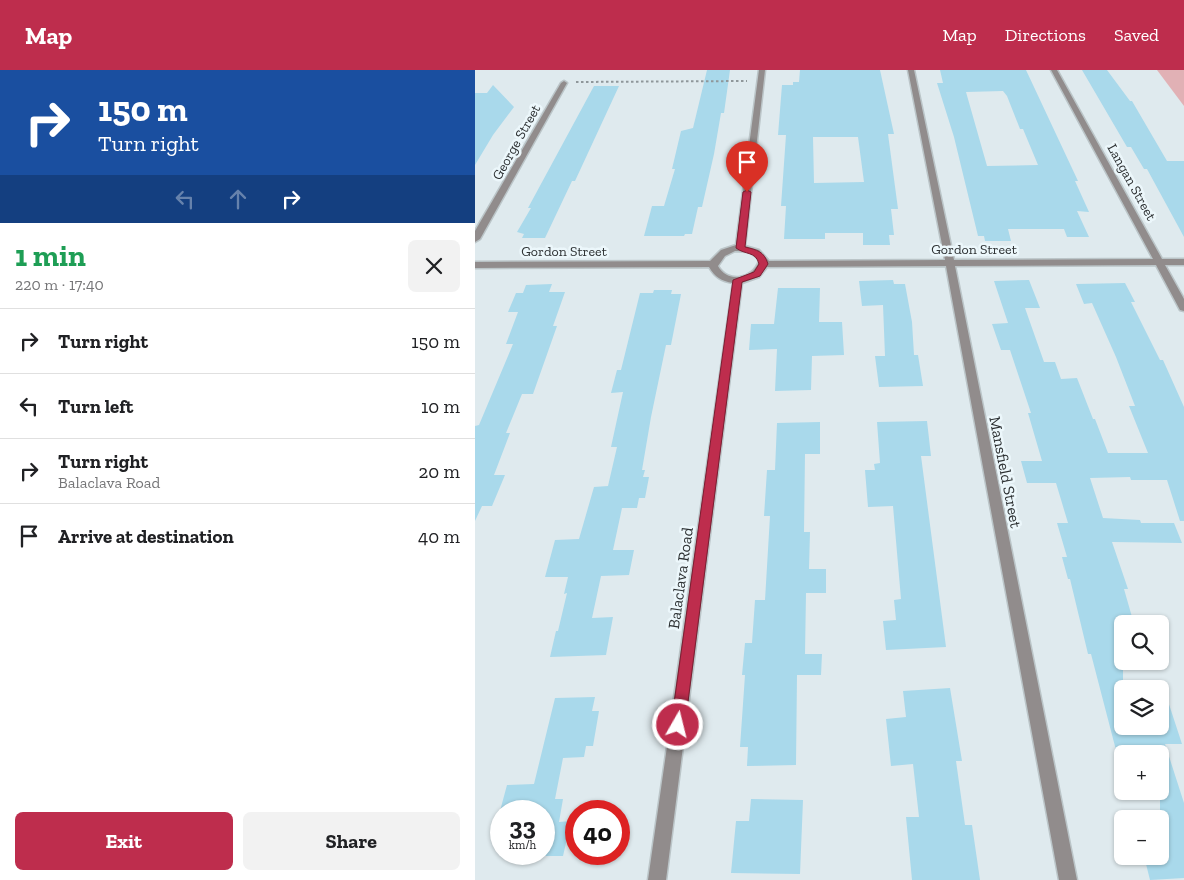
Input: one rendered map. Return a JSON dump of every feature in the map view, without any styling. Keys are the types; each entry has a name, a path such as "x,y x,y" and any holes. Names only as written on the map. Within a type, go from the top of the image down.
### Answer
{"street":[{"path":"741,248 762,70"},
{"name":"Mansfield Street","path":"911,70 950,263 1068,880"},
{"name":"Langan Street","path":"1054,70 1184,308"},
{"name":"George Street","path":"475,239 564,83"},
{"path":"741,248 757,252 762,256 763,264 757,274 738,280 719,276 714,269 714,264 721,254 731,249 741,248"},
{"name":"Gordon Street","path":"763,264 1184,262"},
{"name":"Gordon Street","path":"475,265 714,264"},
{"name":"Balaclava Road","path":"657,880 738,280"}],"path":[{"path":"564,83 760,81"}],"shaded area":[{"path":"1157,70 1184,70 1184,106"}],"building":[{"path":"707,70 730,70 724,113 721,113 702,207 698,207 692,234 685,234 684,236 644,236 652,206 664,206 675,169 672,169 681,131 693,128"},
{"path":"800,70 880,70 894,134 888,134 898,209 891,209 894,235 889,235 890,245 863,245 863,233 825,233 825,239 784,239 786,206 781,206 786,135 778,135 782,85 793,85 793,82 799,82","holes":["813,137 858,137 864,182 814,183"]},
{"path":"940,70 1026,70 1078,181 1075,181 1089,212 1077,211 1089,237 1067,237 1064,229 1008,229 1011,241 985,241 984,236 978,236 954,137 937,83 943,83","holes":["1003,91 1007,96 1020,129 1023,129 1038,165 987,166 966,92"]},
{"path":"1082,70 1107,70 1130,101 1132,101 1167,161 1184,161 1184,237 1147,169 1144,169 1131,147 1127,147"},
{"path":"493,85 514,107 493,135 475,165 475,93 487,93"},
{"path":"594,86 619,86 575,181 572,181 545,238 522,238 524,234 517,232 531,208 528,208"},
{"path":"893,280 894,284 905,284 912,322 914,355 918,355 923,386 879,387 875,356 885,356 883,305 862,306 859,281"},
{"path":"1029,280 1040,308 1025,308 1044,362 1055,362 1061,379 1077,378 1108,453 1148,453 1129,406 1135,406 1116,357 1092,303 1084,304 1076,284 1125,283 1135,302 1131,302 1160,360 1163,360 1184,407 1184,521 1180,521 1167,480 1131,480 1130,477 1090,478 1103,518 1140,520 1141,523 1174,523 1182,543 1112,542 1128,589 1124,589 1131,615 1114,615 1114,670 1123,670 1123,680 1114,680 1114,735 1169,735 1169,704 1182,744 1115,745 1091,654 1088,654 1070,579 1068,579 1062,557 1067,557 1057,523 1068,523 1056,483 1027,483 1021,461 1042,461 1028,413 1031,413 1010,350 1001,350 992,324 1008,323 994,281"},
{"path":"552,284 549,292 565,292 553,326 557,326 533,394 522,394 506,433 510,433 494,475 505,475 492,506 482,506 475,521 475,426 479,425 513,344 506,344 518,312 508,312 516,293 523,293 526,285"},
{"path":"778,288 820,288 819,322 842,322 844,355 812,356 811,390 775,391 777,349 749,350 751,324 774,324"},
{"path":"654,290 672,290 671,294 681,294 671,345 666,345 651,417 642,470 645,470 643,477 649,477 645,498 639,498 637,508 622,508 613,550 634,550 629,575 601,576 592,618 613,617 606,655 550,657 567,593 564,594 568,577 545,577 555,540 579,539 594,487 608,486 617,447 611,447 623,392 611,393 617,370 621,370 640,293 653,293"},
{"path":"927,421 931,456 921,456 946,647 886,650 883,621 896,620 894,600 901,599 893,506 868,507 865,470 875,470 874,464 880,463 877,422"},
{"path":"820,422 820,454 805,454 804,532 810,532 809,569 826,569 826,593 806,593 805,654 822,654 821,675 797,675 796,765 747,766 748,747 740,747 745,675 742,675 745,643 752,643 755,600 765,600 770,516 764,516 767,470 775,470 777,423"},
{"path":"950,688 962,761 956,761 965,825 972,825 980,880 912,880 906,817 919,817 913,764 891,766 886,719 906,717 903,691"},
{"path":"595,697 592,711 599,711 593,746 586,746 584,757 563,758 555,799 563,799 559,822 565,822 563,856 555,856 555,800 503,800 507,785 534,784 555,698"},
{"path":"1169,756 1184,803 1184,878 1150,880 1146,865 1169,865 1169,810 1160,810 1160,800 1169,800"},
{"path":"751,799 803,800 800,874 731,873 736,821 749,821"}],"route":[{"path":"678,725 738,280 750,278 757,274 762,269 763,264 762,256 757,252 741,248 747,192"}]}
